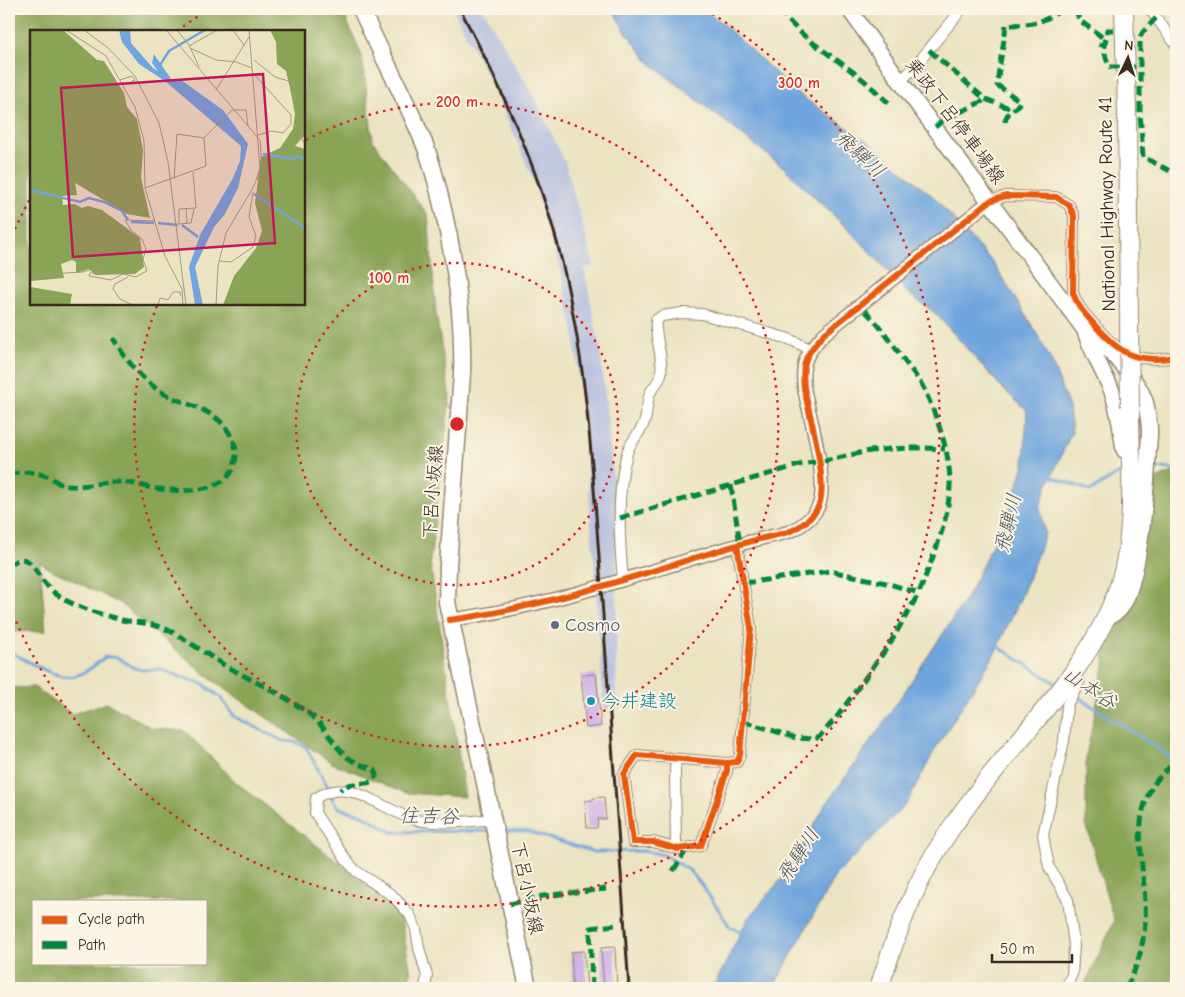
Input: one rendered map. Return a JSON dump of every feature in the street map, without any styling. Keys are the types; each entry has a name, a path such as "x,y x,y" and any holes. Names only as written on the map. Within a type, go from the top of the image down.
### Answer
{"highway":[{"name":"National Highway Route 41","path":"879,988 903,918 930,861 967,806 1072,675 1088,651 1107,618 1119,585 1128,550 1130,321 1124,9"}],"main road":[{"name":"下呂小坂線","path":"361,9 406,100 425,145 447,226 460,300 463,343 462,374 447,602 528,988"},
{"name":"乗政下呂停車場線","path":"849,9 900,81 1084,329"},
{"path":"1084,329 1090,348 1112,390 1119,414 1127,466 1130,471"},
{"path":"1084,329 1100,341 1137,385 1145,401 1150,424 1147,480 1135,566 1129,591 1119,610 1107,618"}],"street":[{"path":"900,81 912,70 962,9"},
{"path":"1150,9 1176,45"},
{"path":"450,620 530,606 796,529 810,519 819,506 822,492 822,476 802,374 804,360 810,349 824,334 990,201 1006,196 1056,197 1069,205 1074,216 1073,293 1076,302 1112,345 1134,357 1160,360 1176,357"},
{"path":"623,579 620,518 623,468 629,447 644,425 648,398 661,374 655,326 656,320 662,316 682,313 702,314 789,339 810,349"},
{"path":"727,763 727,770 701,846 676,848 653,842 633,842 624,774 637,755 727,763 737,762 740,756 751,628 737,545"},
{"path":"1066,988 1072,974 1074,945 1068,900 1049,867 1043,835 1064,741 1067,705 1079,682 1072,675"},
{"path":"676,758 676,848"},
{"path":"425,988 427,976 416,929 410,915 393,896 356,871 346,860 315,813 316,798 322,794 340,790 351,792 377,802 406,818 423,822 470,822 492,819"}],"shaded area":[{"path":"453,9 483,9 533,95 565,162 594,266 584,268 600,348 615,496 617,573 616,708 604,708 585,436 574,333 560,270 531,174 497,96"}],"green space":[{"path":"9,9 342,9 362,56 373,141 428,215 436,314 450,398 430,562 465,797 406,793 332,763 211,679 121,604 48,568 40,562 46,631 9,632"},
{"path":"1176,471 1176,988 1083,988 1114,921 1086,824 1086,756 1102,679 1109,623 1135,487"},
{"path":"34,687 72,714 107,703 152,728 185,731 237,783 399,910 411,973 406,988 9,988 9,688"}],"water":[{"name":"飛騨川","path":"612,9 703,9 723,24 797,93 867,141 935,198 993,263 1033,327 1052,362 1069,408 1072,432 1046,489 1040,507 1045,534 1022,595 993,657 936,748 907,803 835,876 773,988 713,988 748,918 788,871 825,806 889,715 967,597 1013,502 1024,464 1027,411 1002,388 936,314 908,293 859,240 783,167 650,63 625,31"}],"building":[{"name":"今井建設","path":"596,674 601,726 586,728 581,675"},
{"path":"604,797 606,819 598,819 597,828 587,828 585,801"},
{"path":"615,947 617,988 604,988 601,948"},
{"path":"584,951 587,988 573,988 571,952"}],"waterway":[{"path":"1152,470 1163,468 1176,470"},
{"path":"1048,475 1091,491 1117,474 1126,473"},
{"name":"山本谷","path":"994,644 1057,684"},
{"name":"住吉谷","path":"9,651 59,675 79,675 105,657 117,657 134,668 143,670 161,669 203,684 220,697 235,717 283,741 295,742 306,747 334,802 339,808 363,815 392,832 490,831"},
{"name":"山本谷","path":"1075,695 1176,762"},
{"name":"住吉谷","path":"501,831 526,831 594,852 644,851 664,855 689,870 704,888 730,927 744,933"}],"railway":[{"path":"460,9 503,95 528,154 558,246 576,330 595,500 629,988"}],"marked path":[{"path":"780,9 795,28 861,78 889,103"},
{"path":"1005,122 1007,115 1017,107 1020,101 997,85 1006,25 1034,23 1065,9"},
{"path":"1076,9 1079,20 1102,37 1101,47"},
{"path":"1156,18 1140,37 1140,112 1143,157 1176,174"},
{"path":"1114,30 1107,30 1105,45 1105,53 1110,67 1140,67"},
{"path":"929,50 985,99 1012,109"},
{"path":"935,127 944,120 985,99"},
{"path":"744,583 830,571 886,583 919,593 939,541 949,501 950,475 946,450 939,426 923,387 883,331 860,306"},
{"path":"9,475 24,472 34,473 44,475 62,485 69,486 119,482 169,490 202,489 213,486 229,475 234,466 236,448 231,435 222,423 205,411 166,394 150,384 132,366 113,338"},
{"path":"620,518 806,463 880,450 945,449"},
{"path":"731,485 740,544"},
{"path":"9,566 21,559 26,560 34,567 49,588 65,600 107,616 164,628 224,665 281,695 303,709 318,721 347,757 375,770 376,776 371,782 351,784 340,790"},
{"path":"743,721 796,738 813,739 819,737 836,718 889,645 919,593"},
{"path":"1126,988 1139,958 1144,936 1145,903 1140,845 1143,809 1149,792 1160,777 1176,762"},
{"path":"673,871 684,854 685,848"},
{"path":"510,904 543,896 606,889"},
{"path":"592,988 590,928 616,925"}],"cycle path":[{"path":"449,620 517,608 618,582 730,547 787,533 803,524 818,507 822,483 803,379 804,365 809,353 824,334 990,201 1006,196 1056,197 1069,205 1074,216 1073,293 1081,309 1110,342 1128,354 1149,359 1176,357"},
{"path":"727,763 727,771 701,846 678,849 653,842 633,842 624,774 637,755 727,763 737,762 740,755 751,628 737,545"}],"place":[{"name":"Cosmo","path":"555,625"},
{"name":"今井建設","path":"591,701"}]}
